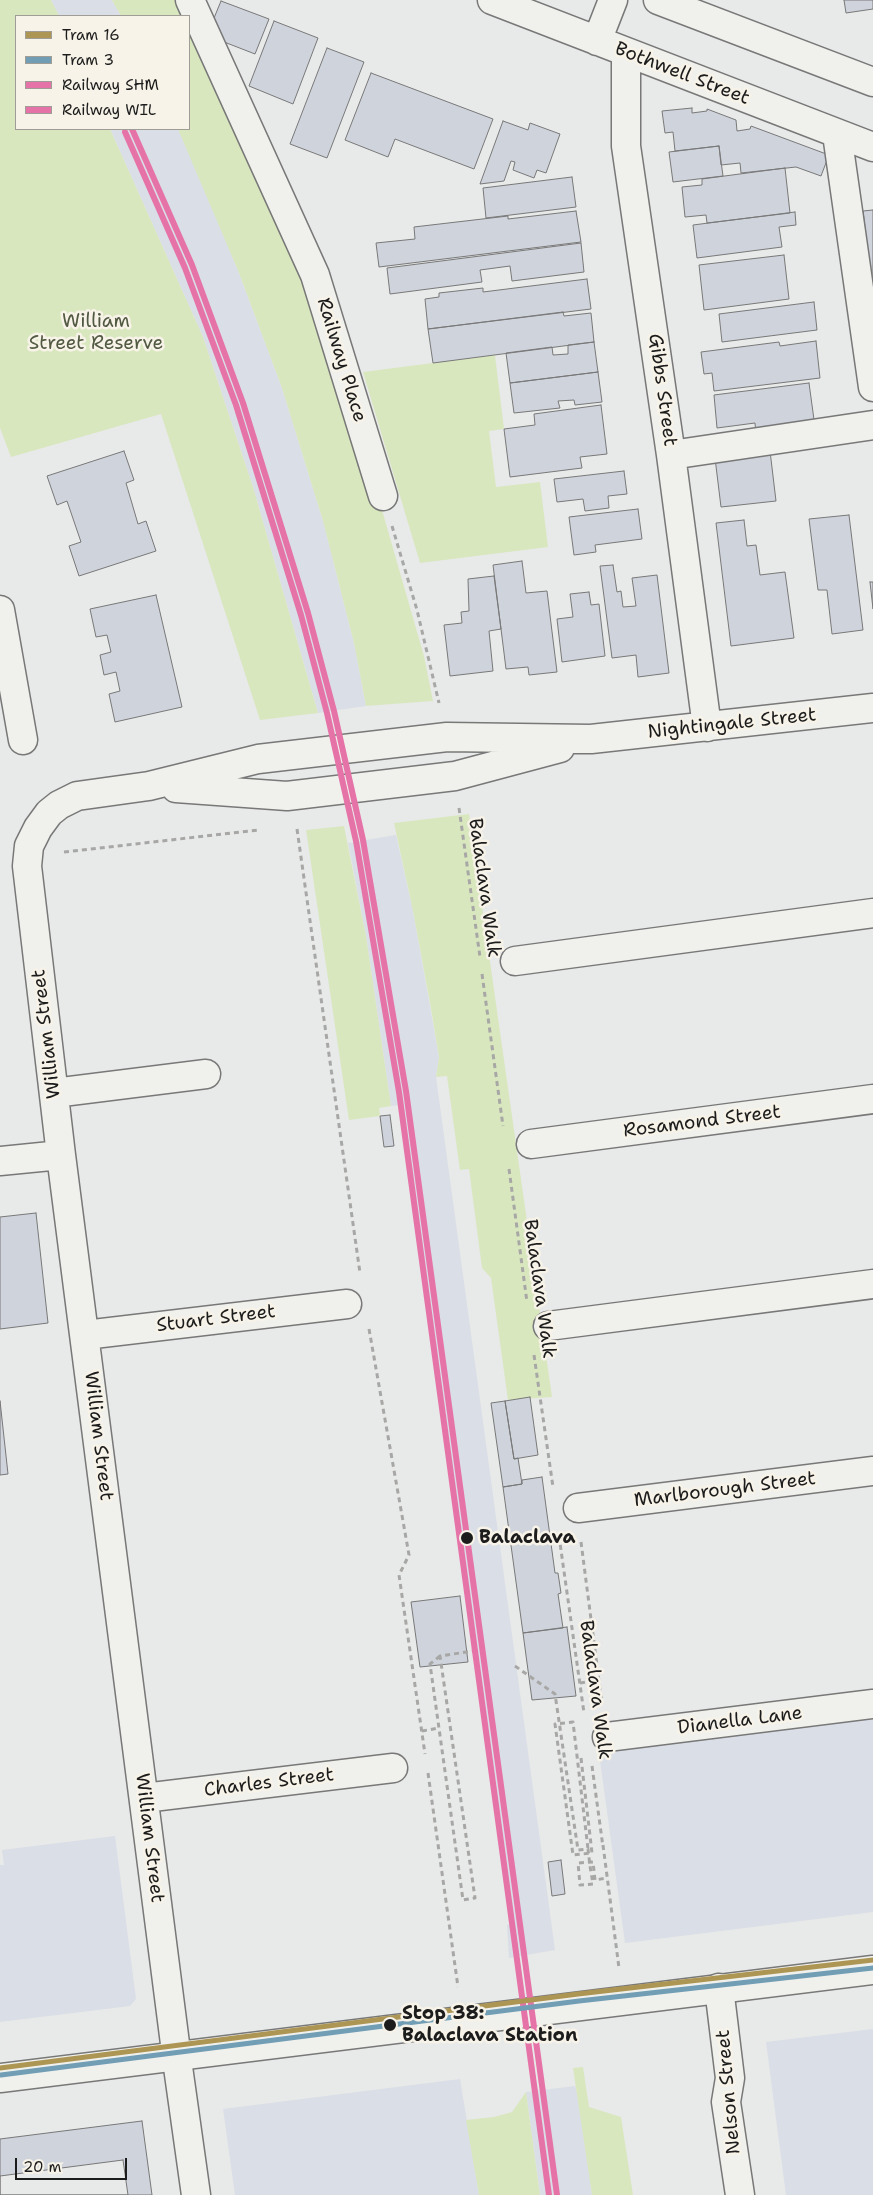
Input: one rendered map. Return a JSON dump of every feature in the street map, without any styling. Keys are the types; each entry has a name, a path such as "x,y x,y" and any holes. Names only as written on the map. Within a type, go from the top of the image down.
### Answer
{"street":[{"name":"Railway Place","path":"190,0 315,275 383,496"},
{"name":"Bothwell Street","path":"492,0 873,147"},
{"path":"597,41 612,0"},
{"path":"658,0 873,82"},
{"name":"Gibbs Street","path":"626,53 626,146 671,456 707,728"},
{"path":"837,134 873,387"},
{"path":"671,456 873,426"},
{"path":"0,610 23,740"},
{"name":"Nightingale Street","path":"44,820 60,804 77,796 150,786 258,759 447,737 591,739 707,728 873,708"},
{"name":"Nightingale Street","path":"150,786 287,796 455,776 591,739"},
{"name":"William Street","path":"44,820 30,846 27,866 61,1155 176,2056 196,2195"},
{"path":"515,961 873,913"},
{"path":"54,1093 206,1074"},
{"name":"Rosamond Street","path":"531,1144 873,1100"},
{"path":"0,1161 61,1155"},
{"path":"541,1336 873,1284"},
{"name":"Stuart Street","path":"85,1335 346,1304"},
{"name":"Marlborough Street","path":"578,1508 873,1471"},
{"name":"Dianella Lane","path":"599,1747 873,1704"},
{"name":"Charles Street","path":"144,1798 393,1768"},
{"path":"0,2078 873,1970"},
{"name":"Nelson Street","path":"720,1988 730,2078 726,2102 740,2195"}],"path":[{"path":"383,496 417,610 447,737"},
{"name":"Balaclava Walk","path":"455,776 481,963"},
{"path":"297,826 360,1274"},
{"path":"27,866 52,861 58,853 268,829"},
{"name":"Balaclava Walk","path":"482,973 504,1132"},
{"name":"Balaclava Walk","path":"509,1167 528,1308"},
{"path":"368,1322 409,1555 399,1575 426,1759"},
{"name":"Balaclava Walk","path":"541,1336 553,1488"},
{"name":"Balaclava Walk","path":"559,1533 585,1719"},
{"name":"Balaclava Walk","path":"581,1539 599,1680 599,1747 603,1846 616,1945"},
{"path":"440,1656 475,1898 463,1900 430,1664 440,1656 473,1651"},
{"path":"515,1666 555,1694 578,1850 588,1849"},
{"path":"580,1683 599,1680"},
{"path":"581,1758 592,1853 573,1855 554,1724 573,1722 588,1849 589,1858 590,1866 593,1884 580,1886 578,1864 585,1863 593,1862 595,1880 607,1878"},
{"path":"422,1731 439,1728"},
{"path":"427,1768 464,2020"}],"shaded area":[{"path":"51,0 112,0 120,15 58,15"},
{"path":"110,130 178,130 188,150 239,273 282,388 323,521 354,643 366,706 318,713 253,487 203,337"},
{"path":"396,835 413,911 439,1057 436,1077 555,1950 509,1958 507,1925 511,1924 509,1905 399,1105 391,1106 366,936 348,843"},
{"path":"873,1718 873,1912 625,1943 599,1753"},
{"path":"115,1836 136,1999 130,2006 0,2022 0,1865 4,1865 2,1850"},
{"path":"873,2029 873,2195 786,2195 766,2042"},
{"path":"460,2079 479,2195 235,2195 223,2109"},
{"path":"575,2086 579,2100 592,2195 540,2195 526,2092"}],"green space":[{"name":"William Street Reserve","path":"0,0 51,0 58,15 15,15 15,130 110,130 203,337 253,487 318,713 260,720 161,414 11,457 0,428"},
{"path":"112,0 175,0 182,15 120,15"},
{"path":"190,33 310,300 357,423 424,656 433,701 366,706 354,643 323,521 282,388 239,273 178,130 190,130"},
{"path":"495,355 504,429 489,431 496,487 540,482 548,547 420,563 363,372"},
{"path":"469,814 552,1397 508,1400 491,1278 482,1268 469,1169 460,1170 447,1076 436,1077 439,1057 413,911 394,823"},
{"path":"344,826 366,936 391,1106 379,1108 380,1116 349,1120 306,830"},
{"path":"583,2067 589,2107 621,2117 633,2195 592,2195 573,2068"},
{"path":"526,2092 540,2195 479,2195 466,2120 494,2117 512,2112"}],"building":[{"path":"844,0 873,0 873,9 846,13"},
{"path":"221,1 269,19 255,54 219,40 212,23"},
{"path":"274,21 318,38 293,104 249,86"},
{"path":"327,48 364,62 327,158 290,144"},
{"path":"371,73 493,119 474,169 395,139 388,157 345,140"},
{"path":"692,108 692,113 707,111 707,109 736,120 737,131 750,129 751,126 829,155 821,176 796,167 741,173 740,163 721,165 719,146 675,151 673,132 665,133 662,111"},
{"path":"503,121 528,130 530,123 560,134 546,173 537,170 534,178 513,170 515,162 511,161 504,181 480,184"},
{"path":"719,146 723,176 673,182 669,152"},
{"path":"785,168 790,213 707,223 706,215 685,217 682,187 702,185 702,179"},
{"path":"572,177 576,207 486,218 483,188"},
{"path":"873,210 873,296 863,211"},
{"path":"576,211 581,242 379,267 376,243 415,239 414,227 508,216 508,219"},
{"path":"795,212 796,225 779,227 782,247 697,258 693,225"},
{"path":"581,243 584,272 512,281 510,266 480,270 482,282 390,294 387,268"},
{"path":"784,255 789,299 704,310 699,265"},
{"path":"587,279 591,309 428,329 425,299 439,297 439,293 483,288 483,292"},
{"path":"814,302 817,330 722,342 719,314"},
{"path":"563,312 564,316 591,313 594,342 433,363 428,329"},
{"path":"816,341 820,378 714,391 712,373 704,374 701,352 779,342 780,346"},
{"path":"594,342 598,372 510,383 506,353 552,347 553,355 568,354 568,345"},
{"path":"598,372 602,402 575,405 574,400 558,401 560,408 514,413 510,383"},
{"path":"809,383 815,427 756,434 755,423 717,428 714,395"},
{"path":"601,405 607,454 580,457 582,468 510,477 504,429 535,425 534,414"},
{"path":"124,451 134,480 126,483 138,524 146,521 156,551 79,576 69,546 81,542 67,501 57,505 47,476"},
{"path":"770,451 776,501 721,507 715,458"},
{"path":"624,471 627,494 608,496 609,508 585,511 583,499 557,502 554,479"},
{"path":"638,509 642,539 595,545 596,552 574,555 569,517"},
{"path":"849,515 863,630 832,634 827,590 818,590 809,519"},
{"path":"744,520 747,546 756,545 760,575 785,572 794,638 731,646 716,523"},
{"path":"522,561 526,593 547,591 557,672 529,675 528,667 506,669 493,565"},
{"path":"613,565 617,592 621,591 623,607 636,606 632,578 657,575 669,673 638,677 636,655 612,658 600,566"},
{"path":"494,576 501,629 489,631 493,671 450,676 444,625 462,623 461,612 469,611 468,579"},
{"path":"870,582 873,582 873,609"},
{"path":"589,592 591,605 599,604 605,656 562,662 557,619 573,617 570,594"},
{"path":"156,595 182,707 115,722 109,694 120,691 116,672 104,675 100,655 111,652 107,635 96,637 90,609"},
{"path":"390,1115 394,1146 384,1147 380,1116"},
{"path":"36,1213 48,1323 0,1329 0,1217"},
{"path":"530,1397 538,1455 514,1459 505,1401"},
{"path":"0,1401 8,1474 0,1475"},
{"path":"505,1401 514,1459 518,1458 522,1484 503,1487 491,1403"},
{"path":"542,1477 555,1573 558,1573 561,1593 558,1594 563,1628 523,1633 503,1487 522,1484 522,1480"},
{"path":"460,1596 468,1662 420,1667 411,1602"},
{"path":"567,1627 576,1696 532,1700 523,1633"},
{"path":"561,1860 565,1894 552,1896 548,1862"},
{"path":"142,2121 152,2195 0,2195 0,2139"},
{"path":"123,2160 128,2195 0,2195 0,2176"}],"tram line":[{"name":"16","path":"0,2068 578,1994 873,1960"},
{"name":"3","path":"1,2075 579,2001 873,1968"}],"rail line":[{"name":"SHM","path":"132,130 192,265 243,403 308,613 334,711 363,840 406,1091 557,2195"},
{"name":"WIL","path":"125,132 185,268 236,405 301,615 327,713 356,841 399,1092 549,2195"}],"place":[{"name":"Balaclava","path":"467,1538"},
{"name":"Stop 38: Balaclava Station","path":"390,2025"}]}
